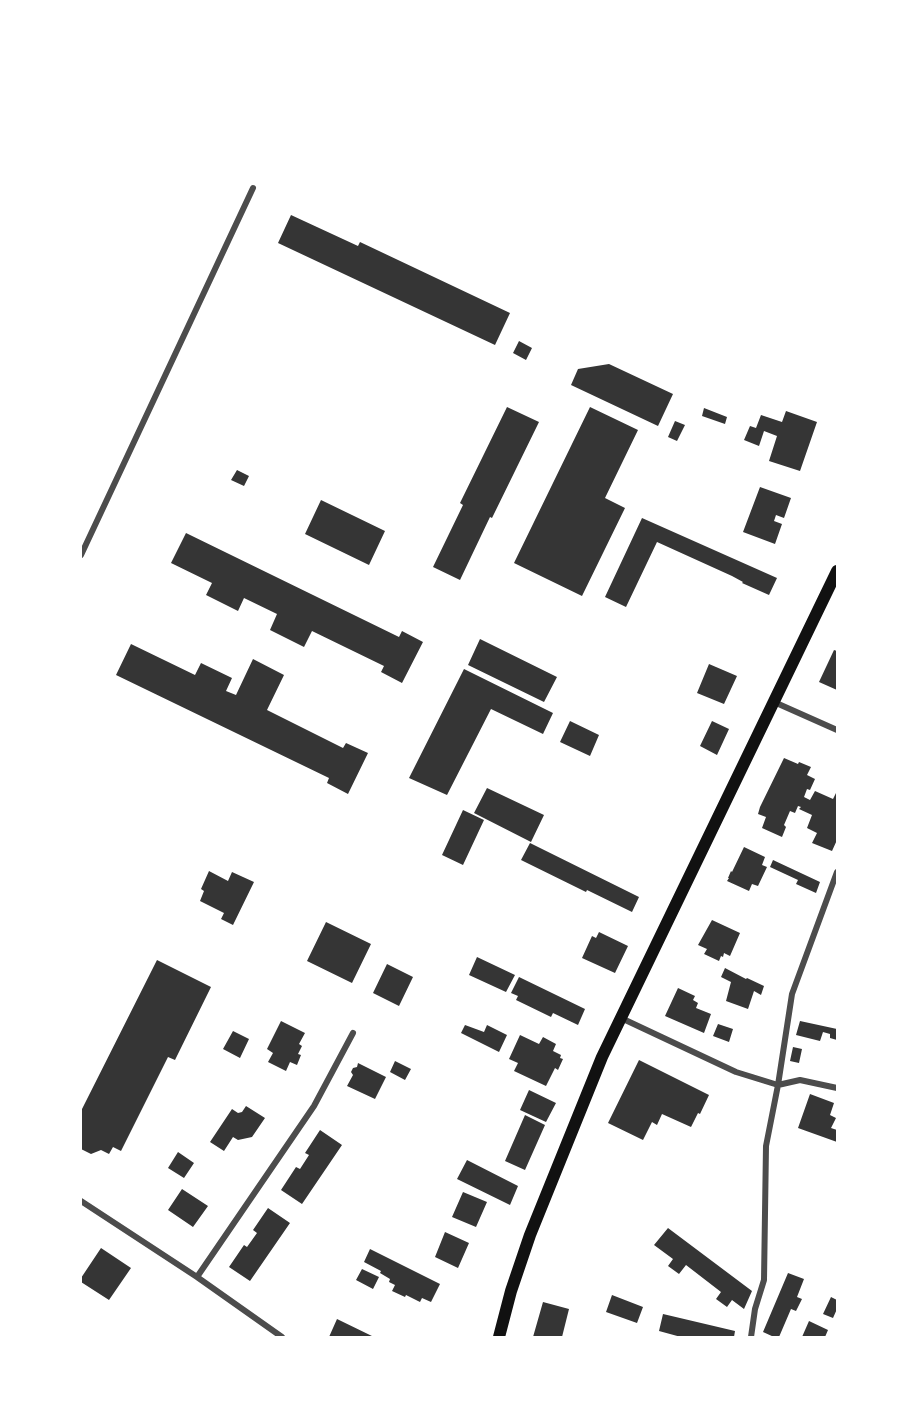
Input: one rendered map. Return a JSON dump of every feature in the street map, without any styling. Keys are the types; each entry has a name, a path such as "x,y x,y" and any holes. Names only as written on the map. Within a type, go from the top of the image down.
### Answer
{"main road":[{"path":"499,1337 511,1291 530,1235 602,1058 837,571"}],"street":[{"path":"81,555 254,188"},
{"path":"773,702 837,730"},
{"path":"751,1337 755,1309 764,1280 766,1146 792,994 837,872"},
{"path":"621,1018 736,1072 777,1085 800,1080 837,1088"},
{"path":"197,1277 314,1106 353,1033"},
{"path":"81,1201 197,1277 282,1337"}],"building":[{"path":"291,215 358,246 360,242 510,313 495,345 278,243"},
{"path":"519,341 532,348 526,360 513,353"},
{"path":"609,364 673,394 658,426 571,385 578,369"},
{"path":"507,407 539,422 460,580 433,567 463,505 460,503"},
{"path":"590,407 638,430 605,498 625,508 582,596 514,563"},
{"path":"704,408 727,417 725,424 702,416"},
{"path":"786,411 817,422 800,471 769,461 777,436 764,431 759,446 744,440 750,426 756,428 761,415 782,422"},
{"path":"675,421 685,425 677,441 668,437"},
{"path":"237,470 249,476 244,486 231,480"},
{"path":"760,487 791,498 784,518 776,515 774,521 782,524 775,544 743,532"},
{"path":"321,500 385,531 369,565 305,534"},
{"path":"642,518 777,578 769,595 657,542 626,607 605,597"},
{"path":"186,533 399,637 402,631 423,642 402,683 381,672 384,666 312,631 304,647 270,630 277,614 244,598 238,611 206,595 212,583 171,563"},
{"path":"480,639 557,677 544,702 468,665"},
{"path":"131,644 195,675 201,663 232,678 226,691 236,695 253,659 284,675 267,710 343,748 346,743 368,753 348,794 327,783 329,778 116,675"},
{"path":"834,650 837,651 837,690 819,682"},
{"path":"709,664 737,676 724,704 697,693"},
{"path":"464,669 553,713 543,734 491,709 447,795 409,778"},
{"path":"570,721 599,735 590,756 560,742"},
{"path":"712,721 729,729 717,755 700,746"},
{"path":"784,758 811,767 807,775 815,779 804,797 810,800 815,791 833,799 837,791 837,840 832,851 812,843 817,833 807,828 812,815 799,809 801,807 798,806 795,813 790,811 782,837 762,828 766,817 758,814 760,807"},
{"path":"487,788 544,815 531,842 474,813"},
{"path":"463,810 484,820 463,865 442,855"},
{"path":"530,843 639,897 632,912 521,860"},
{"path":"744,847 765,857 762,865 767,867 758,886 752,884 749,891 727,881"},
{"path":"773,860 820,882 816,893 796,884 798,880 770,867"},
{"path":"209,871 228,881 232,872 254,882 233,925 221,919 224,913 200,901 204,891 201,889"},
{"path":"712,920 740,933 730,956 724,953 719,961 704,954 707,949 698,945"},
{"path":"326,922 371,944 352,983 307,961"},
{"path":"599,932 628,946 615,973 582,958 592,936 596,938"},
{"path":"477,957 515,975 506,992 469,975"},
{"path":"157,960 211,987 175,1060 168,1057 121,1151 113,1147 109,1154 101,1150 91,1154 81,1149 81,1111"},
{"path":"387,964 413,977 399,1006 373,993"},
{"path":"725,968 764,986 761,995 754,991 748,1009 726,1001 731,982 721,977"},
{"path":"519,977 585,1009 578,1025 553,1013 551,1017 516,1000 518,996 511,993"},
{"path":"678,988 695,996 693,1000 698,1003 696,1008 711,1014 704,1033 665,1016"},
{"path":"281,1021 305,1033 299,1044 302,1046 298,1054 301,1055 297,1065 290,1062 286,1071 268,1062 273,1053 267,1049"},
{"path":"800,1021 837,1029 837,1040 823,1032 820,1041 796,1035"},
{"path":"718,1024 733,1029 729,1042 713,1036"},
{"path":"465,1025 484,1032 487,1025 507,1035 499,1052 461,1033"},
{"path":"233,1031 249,1039 240,1058 223,1049"},
{"path":"520,1035 539,1044 543,1037 556,1044 553,1051 561,1055 560,1058 563,1059 558,1070 555,1068 546,1086 514,1071 518,1063 509,1059"},
{"path":"793,1047 802,1049 799,1063 790,1061"},
{"path":"639,1060 709,1095 691,1127 662,1114 657,1125 652,1122 643,1140 608,1123"},
{"path":"395,1061 411,1069 405,1080 390,1072"},
{"path":"358,1063 386,1077 375,1099 347,1086 353,1075 351,1072"},
{"path":"529,1090 556,1103 546,1122 520,1110"},
{"path":"810,1094 834,1103 830,1115 836,1118 831,1128 837,1130 837,1142 798,1128"},
{"path":"246,1106 265,1118 252,1137 238,1140 233,1137 224,1151 210,1142 232,1109 238,1113 242,1112"},
{"path":"525,1115 545,1125 525,1170 505,1161"},
{"path":"320,1130 342,1145 302,1204 281,1190 296,1167 300,1169 309,1155 305,1153"},
{"path":"178,1152 194,1163 184,1178 168,1168"},
{"path":"467,1160 518,1186 510,1205 457,1179"},
{"path":"182,1189 208,1206 193,1227 168,1210"},
{"path":"463,1192 487,1202 476,1227 452,1217"},
{"path":"268,1208 290,1223 250,1281 229,1267 244,1245 247,1247 257,1233 253,1230"},
{"path":"668,1228 752,1291 744,1309 732,1300 727,1307 716,1299 721,1292 686,1265 679,1274 668,1266 673,1259 654,1245"},
{"path":"445,1232 469,1243 458,1268 435,1257"},
{"path":"101,1248 131,1268 109,1300 81,1282 81,1278"},
{"path":"370,1249 440,1284 431,1302 422,1298 420,1302 392,1291 395,1285 389,1282 390,1279 364,1262"},
{"path":"362,1269 379,1277 373,1289 356,1280"},
{"path":"788,1273 804,1279 797,1297 802,1299 796,1311 791,1309 779,1337 774,1337 763,1332"},
{"path":"612,1295 643,1307 637,1323 606,1312"},
{"path":"831,1297 837,1300 837,1309 833,1318 823,1314"},
{"path":"543,1302 569,1309 562,1337 533,1337"},
{"path":"663,1314 735,1331 734,1337 681,1337 659,1331"},
{"path":"337,1319 374,1337 329,1337"},
{"path":"809,1321 828,1330 825,1337 802,1337"}]}
